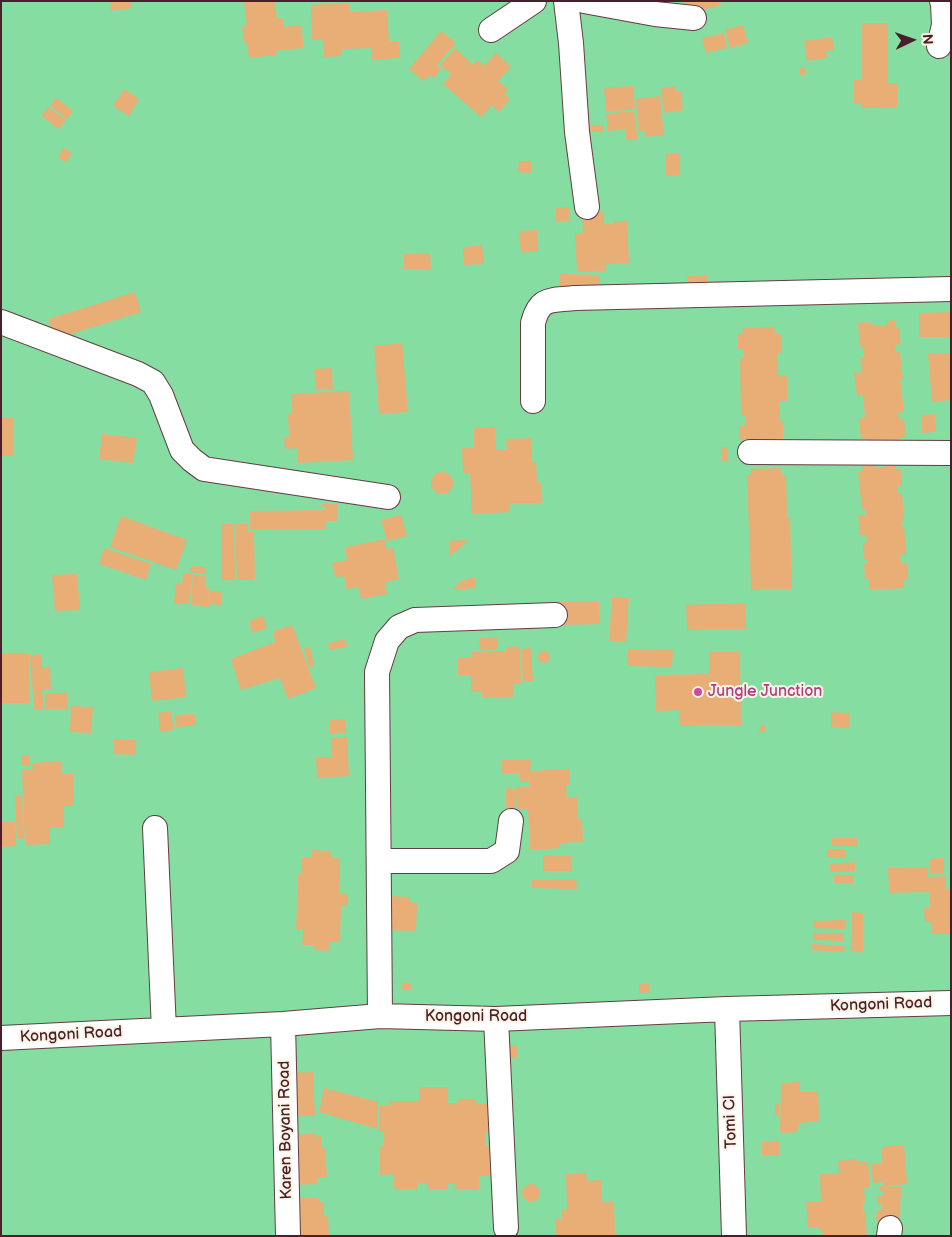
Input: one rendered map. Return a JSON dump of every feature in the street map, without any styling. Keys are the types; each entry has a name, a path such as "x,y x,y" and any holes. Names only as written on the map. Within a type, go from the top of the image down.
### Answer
{"street":[{"path":"491,30 534,1"},
{"path":"566,1 577,132 586,208"},
{"path":"584,1 655,14 694,18"},
{"path":"939,46 944,25 942,1"},
{"path":"533,401 532,323 540,305 548,302 575,298 951,290"},
{"path":"1,322 138,374 153,382 161,395 182,450 204,469 388,497"},
{"path":"750,452 951,452"},
{"path":"380,1016 377,672 387,641 400,627 415,620 555,614"},
{"path":"379,861 491,861 507,851 511,821"},
{"path":"155,828 164,1030"},
{"name":"Kongoni Road","path":"1,1038 283,1024 380,1016 496,1019 951,1002"},
{"name":"Tomi Cl","path":"727,1009 734,1236"},
{"path":"496,1019 506,1228"},
{"name":"Karen Boyani Road","path":"283,1024 288,1236"}],"green space":[{"path":"1,1 951,1 951,1236 1,1236"}],"building":[{"path":"110,1 131,1 132,8 111,11"},
{"path":"244,1 275,1 277,19 283,18 284,27 301,25 304,48 275,51 276,55 249,58 247,43 244,43 242,26 247,26"},
{"path":"684,1 720,1 721,5 687,14"},
{"path":"349,3 349,12 387,10 389,42 399,41 400,58 371,60 371,48 342,49 342,56 324,57 323,40 312,40 311,5"},
{"path":"862,23 888,23 888,83 897,83 897,107 862,108 862,104 854,104 854,80 862,80"},
{"path":"743,25 748,43 730,48 725,30"},
{"path":"441,31 456,43 437,65 441,69 434,78 430,75 424,81 409,69"},
{"path":"724,33 727,48 706,53 702,38"},
{"path":"832,37 834,50 826,51 827,58 807,61 804,41"},
{"path":"455,48 473,65 477,60 484,66 496,53 511,67 498,81 508,89 504,94 510,99 499,112 492,105 481,117 443,84 451,74 440,65"},
{"path":"803,67 807,70 804,75 800,75 799,69"},
{"path":"633,86 635,109 606,112 604,88"},
{"path":"675,86 675,92 681,92 683,110 664,113 661,88"},
{"path":"124,89 139,99 129,116 113,106"},
{"path":"660,96 664,135 646,137 645,131 639,132 636,99"},
{"path":"56,98 73,111 67,119 50,106"},
{"path":"48,107 66,120 59,129 41,116"},
{"path":"634,111 638,139 626,140 625,129 608,131 606,114"},
{"path":"590,125 603,125 603,132 590,132"},
{"path":"63,148 72,152 67,162 58,158"},
{"path":"665,154 680,154 680,175 665,176"},
{"path":"519,161 531,161 531,173 518,172"},
{"path":"569,207 569,221 556,222 556,208"},
{"path":"582,212 604,212 604,224 614,224 614,221 627,221 629,263 606,264 606,271 577,272 575,233 583,233"},
{"path":"537,230 538,251 521,252 519,231"},
{"path":"482,245 484,264 464,265 463,247"},
{"path":"430,253 431,269 404,269 404,254"},
{"path":"560,274 600,275 599,296 559,294"},
{"path":"707,275 709,290 688,292 687,276"},
{"path":"135,292 141,312 55,339 48,319"},
{"path":"951,312 951,337 919,337 919,313"},
{"path":"895,320 896,327 899,327 901,344 895,345 896,352 900,352 903,380 899,380 899,384 901,384 904,412 898,413 899,419 904,419 906,438 868,443 867,438 861,439 859,418 865,417 863,396 857,396 854,373 862,372 860,358 864,358 863,347 860,347 858,323 872,322 873,326 887,325 887,321"},
{"path":"775,327 775,334 782,334 782,353 778,353 778,375 787,375 787,401 779,401 780,422 783,422 783,439 777,439 777,445 745,446 745,440 739,440 739,426 745,425 745,415 741,416 740,358 744,358 744,349 738,349 738,334 743,333 743,328"},
{"path":"402,343 408,412 379,414 374,346"},
{"path":"951,353 951,400 932,402 928,354"},
{"path":"332,368 333,389 316,390 314,369"},
{"path":"349,391 353,460 298,463 297,448 285,449 284,437 289,437 288,414 292,414 291,394"},
{"path":"935,414 936,432 922,433 921,415"},
{"path":"1,418 13,418 13,456 1,456"},
{"path":"495,427 496,450 507,450 506,439 531,438 532,462 536,462 537,483 541,483 541,503 510,503 510,512 472,514 470,473 463,473 462,448 474,448 474,428"},
{"path":"102,434 137,438 133,463 99,459"},
{"path":"721,447 727,447 728,461 722,461"},
{"path":"875,464 875,468 886,467 885,464 896,464 896,469 901,469 902,486 897,486 897,494 902,493 904,521 901,522 901,527 904,526 906,554 900,555 901,564 907,563 908,580 903,580 904,588 870,590 869,579 865,580 864,564 868,564 868,559 864,560 863,543 867,542 866,535 860,535 858,515 866,515 865,509 862,509 858,472 863,471 862,465"},
{"path":"781,468 781,476 786,475 787,518 790,518 792,589 751,590 747,475 751,474 751,469"},
{"path":"442,472 450,475 453,483 450,491 442,494 434,491 431,483 434,475"},
{"path":"322,504 337,504 337,521 326,521 326,529 250,530 250,511 326,510 326,507 322,507"},
{"path":"401,515 407,536 387,541 381,520"},
{"path":"121,516 187,540 176,570 110,547"},
{"path":"221,524 234,524 235,580 221,580"},
{"path":"235,524 248,524 248,532 254,532 255,579 237,580"},
{"path":"385,539 386,549 393,548 399,579 385,582 387,594 361,599 359,587 346,589 344,576 335,577 332,563 347,560 345,547"},
{"path":"469,540 449,557 449,541"},
{"path":"104,548 151,564 146,580 99,564"},
{"path":"191,566 205,567 205,574 190,572"},
{"path":"183,573 193,574 189,604 174,603 176,583 182,584"},
{"path":"77,574 80,610 55,611 52,575"},
{"path":"193,575 206,576 205,587 209,588 209,607 191,605"},
{"path":"475,577 476,588 453,590 461,581"},
{"path":"210,591 222,591 221,605 210,604"},
{"path":"612,597 629,598 626,642 609,641"},
{"path":"559,602 599,602 600,624 560,625"},
{"path":"745,603 746,629 687,630 686,605"},
{"path":"263,616 267,628 252,633 249,621"},
{"path":"292,625 316,688 288,699 280,678 241,690 231,659 275,642 273,631"},
{"path":"497,637 498,649 480,650 479,638"},
{"path":"345,639 347,647 330,650 328,643"},
{"path":"520,646 521,684 513,684 513,697 482,698 482,692 471,692 471,675 458,675 458,658 472,657 472,652 506,651 506,647"},
{"path":"310,647 314,666 309,667 304,648"},
{"path":"531,648 533,681 523,682 521,649"},
{"path":"628,649 673,650 672,667 627,666"},
{"path":"546,651 549,652 549,662 542,663 539,662 538,655 539,652"},
{"name":"Jungle Junction","path":"709,652 740,652 741,725 680,726 679,710 656,711 655,675 709,674"},
{"path":"1,653 29,653 29,703 1,703"},
{"path":"41,654 42,667 50,667 51,689 42,689 44,709 34,709 30,655"},
{"path":"183,668 186,697 152,701 149,672"},
{"path":"45,693 67,693 67,709 45,710"},
{"path":"71,706 93,707 91,733 70,732"},
{"path":"171,711 174,730 160,732 158,713"},
{"path":"831,712 849,713 849,728 831,727"},
{"path":"195,714 196,725 176,727 175,715"},
{"path":"345,719 346,733 330,734 329,720"},
{"path":"766,725 766,731 759,732 759,726"},
{"path":"347,737 349,776 317,778 316,757 332,757 331,738"},
{"path":"113,739 136,740 136,755 113,754"},
{"path":"29,755 30,766 21,766 21,756"},
{"path":"502,760 531,760 529,782 520,782 519,773 502,773"},
{"path":"61,761 62,774 73,774 74,806 64,806 64,827 49,827 50,844 25,845 22,770 33,769 32,763"},
{"path":"569,769 570,785 566,785 567,798 577,797 578,819 582,819 583,842 560,843 560,848 530,850 528,809 517,809 516,787 530,786 530,771"},
{"path":"506,788 516,789 516,808 506,807"},
{"path":"15,796 22,796 24,839 17,839"},
{"path":"1,822 15,822 16,846 1,847"},
{"path":"832,838 857,838 857,846 832,846"},
{"path":"827,849 846,849 846,858 827,857"},
{"path":"312,850 331,851 331,858 340,858 339,893 348,893 348,906 341,906 340,942 330,942 330,951 313,950 313,945 302,945 303,930 296,930 298,874 301,874 301,858 312,858"},
{"path":"543,855 571,856 572,871 543,871"},
{"path":"944,858 944,874 929,874 929,859"},
{"path":"855,862 855,871 830,872 830,864"},
{"path":"928,867 928,877 946,876 946,889 951,889 951,934 932,934 931,922 925,922 924,908 930,908 929,892 889,893 888,868"},
{"path":"834,875 854,875 854,883 834,883"},
{"path":"576,879 577,889 532,888 531,880"},
{"path":"387,896 410,897 409,902 417,903 416,931 386,930"},
{"path":"852,912 863,913 863,952 851,951"},
{"path":"846,920 846,929 813,928 813,921"},
{"path":"813,933 844,933 844,941 813,940"},
{"path":"812,944 844,946 843,952 812,950"},
{"path":"401,983 411,983 411,989 401,989"},
{"path":"639,984 649,984 649,992 639,993"},
{"path":"503,1045 517,1045 517,1058 503,1058"},
{"path":"313,1072 315,1115 291,1116 290,1073"},
{"path":"800,1082 800,1092 818,1092 819,1121 799,1123 798,1132 780,1133 781,1083"},
{"path":"419,1087 448,1087 448,1103 457,1103 458,1099 476,1099 476,1104 487,1103 488,1109 491,1110 491,1132 485,1132 485,1146 492,1146 492,1176 479,1176 479,1189 455,1189 455,1184 448,1184 448,1189 427,1189 427,1183 417,1183 417,1190 393,1189 393,1174 380,1175 380,1146 384,1146 384,1132 379,1132 379,1105 389,1105 389,1101 419,1101"},
{"path":"324,1088 378,1102 377,1129 319,1112"},
{"path":"779,1103 779,1116 775,1116 775,1104"},
{"path":"316,1133 316,1137 321,1136 322,1148 325,1148 327,1177 317,1178 317,1184 292,1185 295,1135"},
{"path":"779,1141 779,1155 762,1155 762,1142"},
{"path":"904,1145 907,1184 883,1186 883,1182 873,1183 871,1164 882,1163 881,1147"},
{"path":"857,1159 857,1162 868,1162 870,1187 864,1187 865,1202 863,1202 867,1236 823,1236 822,1230 819,1230 818,1227 808,1227 806,1202 821,1201 820,1174 839,1173 838,1161"},
{"path":"586,1173 587,1181 601,1180 602,1202 614,1202 615,1236 556,1236 555,1219 562,1219 561,1210 567,1210 566,1174"},
{"path":"531,1184 537,1187 540,1193 537,1199 531,1202 525,1199 522,1193 525,1187"},
{"path":"880,1186 901,1187 900,1222 876,1221 877,1210 882,1210 882,1204 878,1204 878,1196 883,1196 883,1192 880,1192"},
{"path":"299,1198 318,1198 319,1202 324,1202 324,1216 328,1216 329,1236 293,1236 293,1202 299,1202"}],"place":[{"name":"Jungle Junction","path":"698,692"}]}
